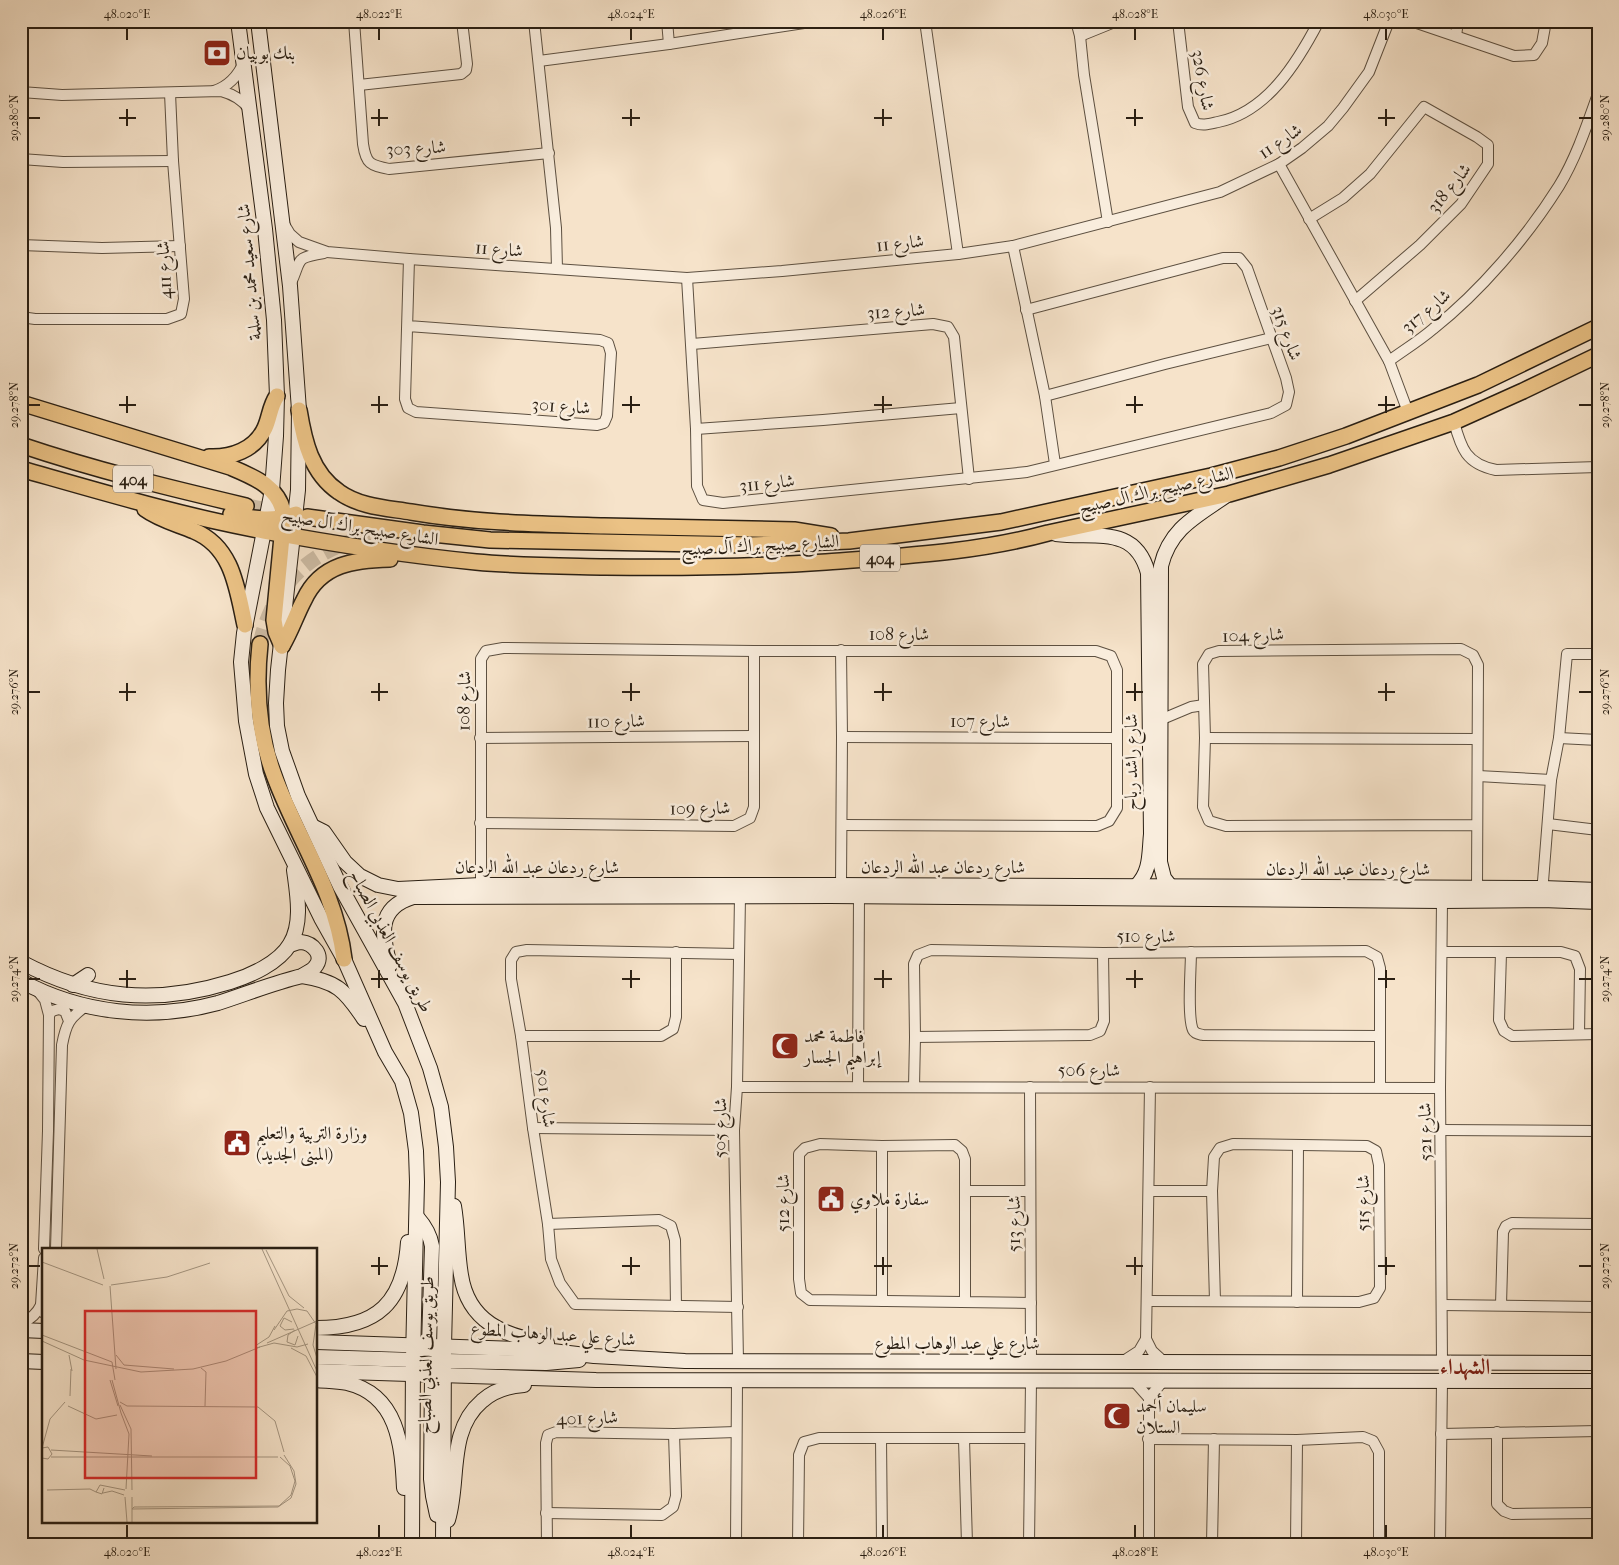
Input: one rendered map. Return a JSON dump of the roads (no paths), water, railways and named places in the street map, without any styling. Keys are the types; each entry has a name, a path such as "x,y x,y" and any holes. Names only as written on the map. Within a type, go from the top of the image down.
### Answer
{"main road":[{"name":"الشارع صبيح براك آل صبيح","path":"266,525 296,516 490,540 751,545 849,541 1002,522 1202,478 1279,458 1346,436 1478,385 1598,327"},
{"name":"الشارع صبيح براك آل صبيح","path":"136,502 266,525 288,535 423,556 532,566 697,568 762,566 942,553 1018,541 1229,494 1329,465 1454,422 1598,355"},
{"path":"200,457 224,457 251,446 263,432 270,408 277,396"},
{"path":"21,403 200,457 253,477 272,490 282,504 296,516 288,535 274,620 276,632 282,646"},
{"path":"299,410 305,443 319,473 330,486 344,496 368,505 439,517 508,524 794,530 826,534 849,541"},
{"name":"404","path":"21,445 142,482 246,506"},
{"name":"404","path":"21,469 136,502"},
{"path":"136,502 154,515 203,535 218,547 235,577 245,625"},
{"path":"370,536 399,536 524,549 658,552 697,544"},
{"path":"282,646 308,592 326,574 340,565 359,560 423,556"},
{"path":"260,644 257,692 265,747 280,789 330,901 340,930 344,959"}],"street":[{"name":"شارع سعيد محمد بن سلمة","path":"238,21 271,283 277,396 272,490 266,525"},
{"name":"شارع سعيد محمد بن سلمة","path":"258,21 290,286 299,410 296,516"},
{"name":"شارع 303","path":"354,21 363,144 365,157 372,166 389,169 549,152"},
{"path":"359,85 462,74 468,64 462,21"},
{"path":"534,21 549,152 556,228 557,269"},
{"path":"667,21 669,44"},
{"path":"540,61 669,44 817,21"},
{"path":"925,21 958,254"},
{"path":"1076,21 1080,36 1084,76 1108,222"},
{"path":"1080,36 1117,21"},
{"name":"شارع 326","path":"1178,21 1188,108 1195,123 1202,126 1229,120 1257,104 1294,66 1319,21"},
{"name":"شارع 11","path":"290,286 301,259 309,255 327,252 687,278 782,272 958,254 1013,246 1220,192 1279,164 1328,126 1343,108 1369,72 1389,21"},
{"path":"1411,21 1514,56 1534,55 1542,43 1546,21"},
{"path":"1456,36 1458,21"},
{"path":"213,91 230,82 239,73 244,62"},
{"path":"21,92 59,95 228,92 241,100 250,111"},
{"name":"شارع 411","path":"21,317 35,319 167,319 181,314 184,299 173,161 170,93"},
{"name":"شارع 317","path":"1389,361 1434,329 1486,281 1518,242 1559,185 1574,155 1598,94"},
{"name":"شارع 318","path":"1309,220 1343,198 1370,174 1424,107 1488,145 1488,164 1461,204 1420,245 1355,301"},
{"path":"21,159 63,162 173,161"},
{"path":"1279,164 1389,361 1408,412"},
{"name":"شارع 11","path":"282,220 290,234 299,242 327,252"},
{"path":"21,244 102,248 180,246"},
{"path":"1013,246 1044,396 1055,464"},
{"name":"شارع 315","path":"1026,310 1223,258 1239,258 1247,268 1286,378 1289,392 1286,405 1271,413 1055,464"},
{"name":"شارع 301","path":"408,326 600,340 608,343 611,352 607,416 604,423 596,426 412,411 408,408 405,399 409,259"},
{"name":"شارع 311","path":"687,278 692,344 697,486 703,500 723,503 969,479 1027,472 1055,464"},
{"name":"شارع 312","path":"692,344 933,324 948,327 954,337 969,479"},
{"path":"1044,396 1271,338"},
{"path":"696,429 961,408"},
{"path":"1454,422 1464,452 1486,468 1496,470 1598,467"},
{"name":"شارع راشد رباح","path":"1136,886 1154,862 1160,720 1160,574 1164,555 1174,535 1182,527 1229,494"},
{"name":"طريق يوسف العذبي الصباح","path":"266,525 245,625 241,662 242,689 256,774 267,808 277,830 321,918 344,959 385,1052 402,1081 411,1113 416,1151 417,1182 414,1345 431,1362 414,1375 410,1544"},
{"name":"شارع راشد رباح","path":"1048,533 1076,536 1104,535 1119,538 1133,546 1146,566 1148,573 1149,610 1151,834 1154,862 1171,886"},
{"name":"طريق يوسف العذبي الصباح","path":"282,646 276,695 277,726 290,774 340,886 405,1003 430,1068 441,1107 448,1182 444,1346"},
{"name":"شارع 108","path":"481,885 481,659 486,651 503,648 754,651 1096,651 1111,656 1116,670 1116,808 1112,819 1106,823 1097,826 842,825"},
{"name":"شارع 104","path":"1476,825 1226,826 1209,821 1203,807 1205,738 1203,664 1208,654 1219,651 1461,649 1473,655 1478,665 1477,888"},
{"path":"841,650 841,885"},
{"name":"شارع 109","path":"480,823 734,826 750,818 754,807 754,651"},
{"path":"1542,894 1551,780 1559,738 1567,654 1598,654"},
{"path":"1160,720 1191,707 1204,705"},
{"name":"شارع 110","path":"480,738 753,736"},
{"name":"شارع 107","path":"842,737 1117,738"},
{"path":"1205,738 1477,739"},
{"path":"1559,738 1598,740"},
{"path":"1478,776 1551,780"},
{"path":"1548,824 1598,830"},
{"name":"شارع ردعان عبد الله الردعان","path":"313,827 320,828 324,832 345,862 360,876 378,885 398,889 481,885 740,896 859,896 959,891"},
{"path":"290,945 297,925 296,886 292,857"},
{"name":"شارع ردعان عبد الله الردعان","path":"399,904 414,897 841,885 959,891 1442,901 1598,890"},
{"name":"شارع ردعان عبد الله الردعان","path":"1030,892 1136,886 1477,888 1542,894 1598,902"},
{"path":"398,889 393,892 392,899 399,904 387,916 383,927 383,940 390,967 405,1003"},
{"name":"شارع 505","path":"738,1361 734,1130 737,1087 740,896"},
{"path":"858,1087 859,896"},
{"name":"شارع 521","path":"1442,901 1440,1088 1442,1363"},
{"path":"21,962 52,978 96,992 147,996 197,992 241,979 262,969 290,945 299,942 308,943 316,948 319,955 318,962 314,968 302,976 219,1002 172,1012 126,1012 86,1006 62,1000 21,981"},
{"name":"شارع 501","path":"738,954 527,950 516,952 511,960 511,979 522,1036 533,1128 548,1224 551,1259 560,1283 576,1304 738,1307"},
{"name":"شارع 510","path":"914,1087 914,964 918,955 931,950 1103,952 1366,951 1377,957 1380,968 1380,1087"},
{"path":"522,1036 661,1036 672,1029 676,1017 676,952"},
{"path":"915,1037 1090,1035 1100,1031 1104,1021 1103,952"},
{"path":"1191,952 1190,1018 1193,1031 1197,1034 1379,1036"},
{"path":"1442,952 1561,952 1575,956 1580,969 1579,1034"},
{"path":"1501,953 1500,1020 1504,1031 1512,1036 1598,1034"},
{"path":"73,985 88,975"},
{"path":"302,976 322,979 341,989 357,1008 385,1052"},
{"path":"37,990 44,1000 49,1015 44,1248"},
{"path":"56,1248 62,1045 69,1021 86,1006"},
{"path":"49,1015 52,1010 59,1008 65,1011 69,1021"},
{"name":"شارع 506","path":"737,1087 1440,1088"},
{"name":"شارع 513","path":"1030,1087 1031,1362"},
{"path":"1150,1087 1146,1339 1152,1351 1164,1362"},
{"path":"533,1128 734,1130"},
{"path":"1441,1130 1598,1131"},
{"name":"شارع 512","path":"965,1302 965,1159 962,1151 955,1145 882,1146 820,1144 805,1148 799,1154 798,1279 801,1293 810,1300 1031,1303"},
{"name":"شارع 515","path":"1148,1301 1359,1302 1374,1298 1380,1288 1379,1165 1376,1150 1367,1146 1298,1144 1233,1144 1220,1148 1214,1157 1212,1191 1215,1301"},
{"path":"1297,1302 1298,1144"},
{"path":"882,1146 882,1301"},
{"path":"318,1328 360,1322 384,1308 394,1297 405,1268 411,1213 417,1182"},
{"path":"448,1182 454,1208 460,1273 470,1303 480,1316 495,1327 512,1335 591,1349 631,1359"},
{"path":"965,1191 1030,1191"},
{"path":"1149,1191 1212,1191"},
{"path":"417,1217 425,1225 430,1235 432,1246 431,1479 436,1512 443,1535"},
{"path":"548,1224 660,1220 671,1226 675,1240 676,1306"},
{"path":"1501,1305 1503,1232 1506,1226 1512,1223 1598,1224"},
{"path":"1442,1306 1598,1307"},
{"path":"21,1324 30,1320 42,1309"},
{"path":"21,1330 42,1331"},
{"path":"1122,1362 1138,1351 1146,1339"},
{"path":"318,1342 414,1345"},
{"name":"شارع علي عبد الوهاب المطوع","path":"431,1362 444,1346 544,1350 631,1359 738,1361 1598,1363"},
{"path":"318,1357 431,1362 546,1363 571,1361 594,1356"},
{"path":"21,1361 42,1362"},
{"path":"431,1362 596,1380"},
{"path":"1241,1380 1253,1374 1266,1371 1314,1371 1317,1367 1317,1362"},
{"path":"318,1371 414,1375"},
{"path":"318,1380 346,1383 359,1387 370,1393 389,1411 399,1436 410,1544"},
{"path":"443,1535 452,1504 458,1445 461,1431 467,1418 475,1406 486,1397 512,1386 596,1380 1598,1382"},
{"path":"736,1544 737,1381"},
{"path":"1029,1544 1031,1381"},
{"path":"1134,1381 1149,1398"},
{"path":"1149,1544 1149,1398 1163,1381"},
{"path":"1440,1544 1442,1381"},
{"name":"شارع 401","path":"547,1544 546,1443 548,1434 556,1432 674,1434 736,1432"},
{"path":"1497,1432 1497,1504 1504,1511 1512,1514 1598,1513"},
{"path":"1441,1434 1598,1432"},
{"path":"546,1513 662,1514 672,1508 676,1496 674,1434"},
{"path":"1148,1439 1296,1440 1363,1437 1374,1441 1379,1452 1379,1544"},
{"path":"798,1544 799,1455 804,1442 819,1438 1030,1438"},
{"path":"880,1438 882,1544"},
{"path":"964,1439 966,1544"},
{"path":"1212,1544 1214,1439"},
{"path":"1296,1440 1296,1544"}],"tunnel":[{"path":"246,506 281,512"},
{"path":"260,644 274,604 297,573 312,560 329,550 370,536"}],"place":[{"name":"بنك بوبيان","path":"217,53"},
{"name":"فاطمة محمد إبراهيم الجسار","path":"785,1046"},
{"name":"وزارة التربية والتعليم (المبنى الجديد)","path":"237,1143"},
{"name":"سفارة ملاوي","path":"831,1199"},
{"name":"سليمان أحمد الستلان","path":"1117,1416"}],"district":[{"name":"الشهداء","path":"1465,1366"}]}
